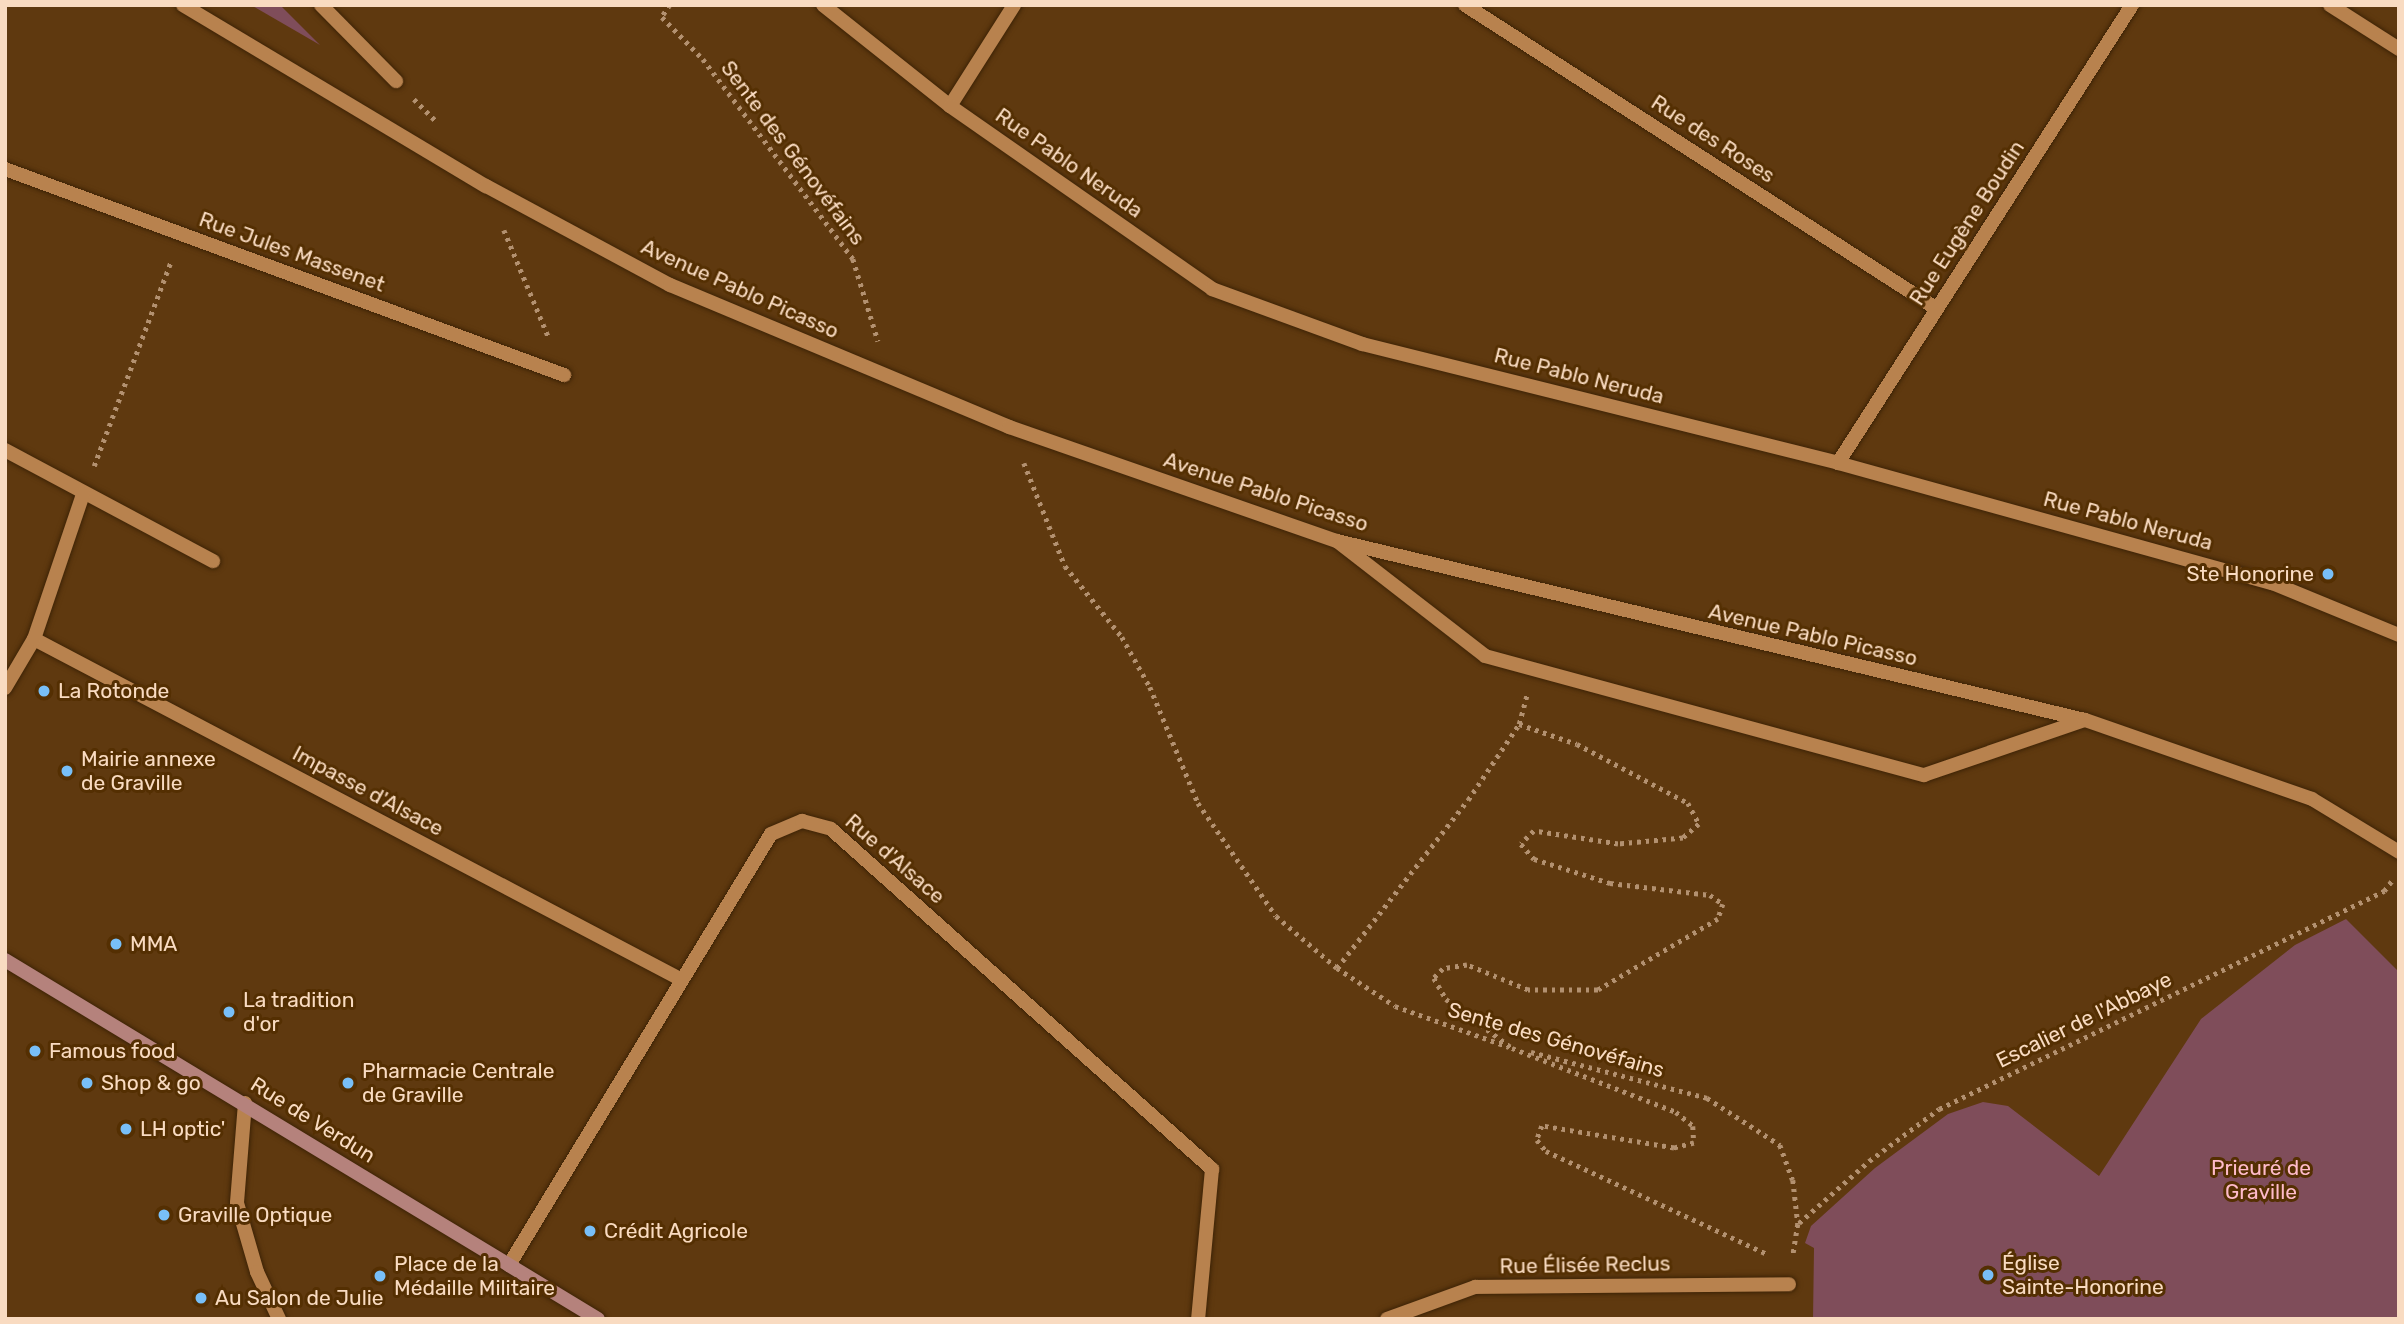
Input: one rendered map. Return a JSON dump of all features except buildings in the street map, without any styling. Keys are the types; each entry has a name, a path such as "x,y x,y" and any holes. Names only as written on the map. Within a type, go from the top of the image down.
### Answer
{"main road":[{"name":"Rue de Verdun","path":"5,960 598,1319"}],"street":[{"name":"Avenue Pablo Picasso","path":"183,5 486,186 670,285 1009,426 1337,541 2085,720 2312,799 2399,852"},
{"path":"321,5 396,81"},
{"name":"Rue Pablo Neruda","path":"823,5 950,106 1212,289 1362,344 1838,463 2272,583 2399,635"},
{"path":"950,106 1014,5"},
{"name":"Rue des Roses","path":"1465,5 1937,309"},
{"name":"Rue Eugène Boudin","path":"1838,463 2132,5"},
{"path":"2330,5 2399,49"},
{"name":"Rue Jules Massenet","path":"5,169 564,375"},
{"path":"5,450 212,561"},
{"path":"5,688 34,639 83,494"},
{"path":"1337,541 1485,656 1923,775 2085,720"},
{"name":"Impasse d'Alsace","path":"34,639 682,980"},
{"name":"Rue d'Alsace","path":"509,1265 771,834 802,821 831,829 1212,1169 1198,1319"},
{"path":"245,1103 237,1203 257,1272 279,1319"},
{"name":"Rue Élisée Reclus","path":"1387,1319 1475,1287 1789,1284"}],"path":[{"name":"Sente des Génovéfains","path":"670,5 662,17 703,59 853,259 888,376"},
{"path":"486,186 564,375"},
{"path":"83,494 181,234"},
{"name":"Sente des Génovéfains","path":"1009,426 1065,566 1122,637 1150,687 1198,803 1276,916 1337,968 1395,1006 1512,1048 1707,1098 1780,1145 1793,1180 1798,1224"},
{"path":"1337,968 1468,800 1519,724 1577,744 1688,803 1699,824 1683,838 1618,844 1534,831 1521,844 1534,859 1610,883 1710,895 1723,904 1718,919 1598,990 1528,990 1467,965 1443,969 1434,978 1446,999 1512,1048 1676,1112 1693,1126 1694,1143 1674,1149 1542,1126 1537,1140 1546,1152 1771,1256 1789,1284"},
{"name":"Escalier de l'Abbaye","path":"1798,1224 1869,1161 1939,1110 2384,891 2399,870"}],"green space":[{"path":"251,5 280,5 320,45"},
{"name":"Prieuré de Graville","path":"2346,919 2399,972 2399,1319 1813,1319 1814,1248 1805,1243 1811,1226 1875,1168 1948,1114 1983,1102 2008,1106 2099,1176 2201,1019 2295,945"}],"place":[{"name":"Ste Honorine","path":"2328,574"},
{"name":"La Rotonde","path":"44,691"},
{"name":"Mairie annexe de Graville","path":"67,771"},
{"name":"MMA","path":"116,944"},
{"name":"La tradition d'or","path":"229,1012"},
{"name":"Famous food","path":"35,1051"},
{"name":"Shop & go","path":"87,1083"},
{"name":"Pharmacie Centrale de Graville","path":"348,1083"},
{"name":"LH optic'","path":"126,1129"},
{"name":"Graville Optique","path":"164,1215"},
{"name":"Crédit Agricole","path":"590,1231"},
{"name":"Église Sainte-Honorine","path":"1988,1275"},
{"name":"Place de la Médaille Militaire","path":"380,1276"},
{"name":"Au Salon de Julie","path":"201,1298"}]}
